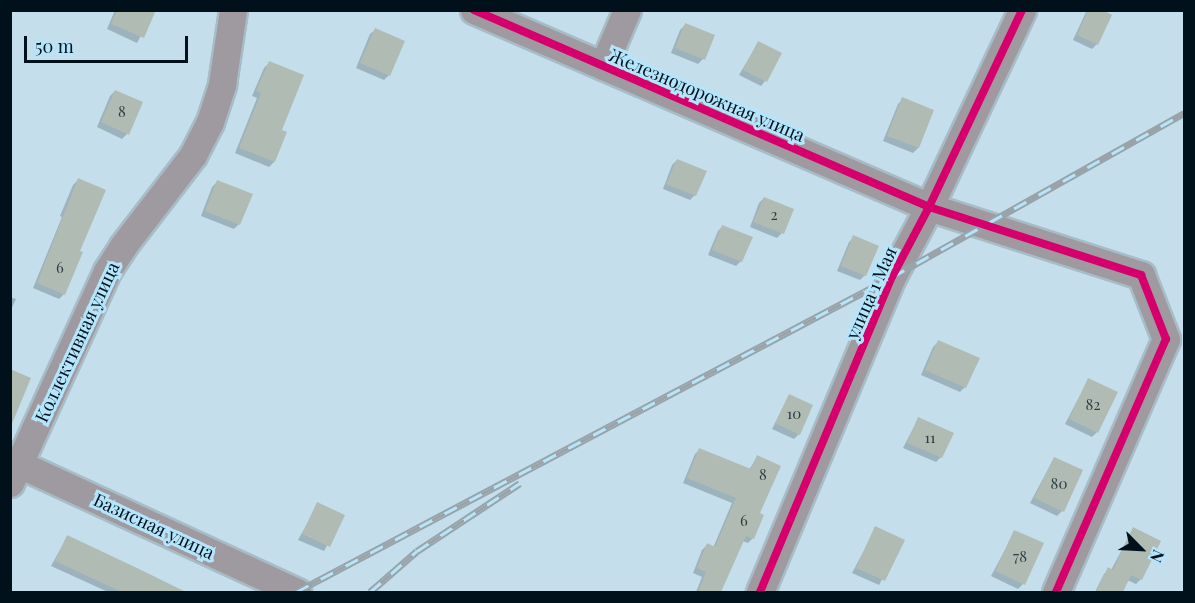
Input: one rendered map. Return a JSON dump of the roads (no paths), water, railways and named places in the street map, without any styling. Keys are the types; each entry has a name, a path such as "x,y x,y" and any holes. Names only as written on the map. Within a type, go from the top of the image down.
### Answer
{"street":[{"name":"Коллективная улица","path":"14,469 107,271 123,246 193,155 210,122 222,84 233,10"},
{"name":"Железнодорожная улица","path":"474,10 929,207 1141,275 1166,339 1056,592"},
{"path":"603,66 627,10"},
{"name":"улица 1 Мая","path":"760,592 892,278 929,207 1022,10"},
{"name":"Базисная улица","path":"14,469 297,592"}],"railway":[{"path":"296,592 892,277 1184,113"},
{"path":"370,592 417,551 520,483"}]}
